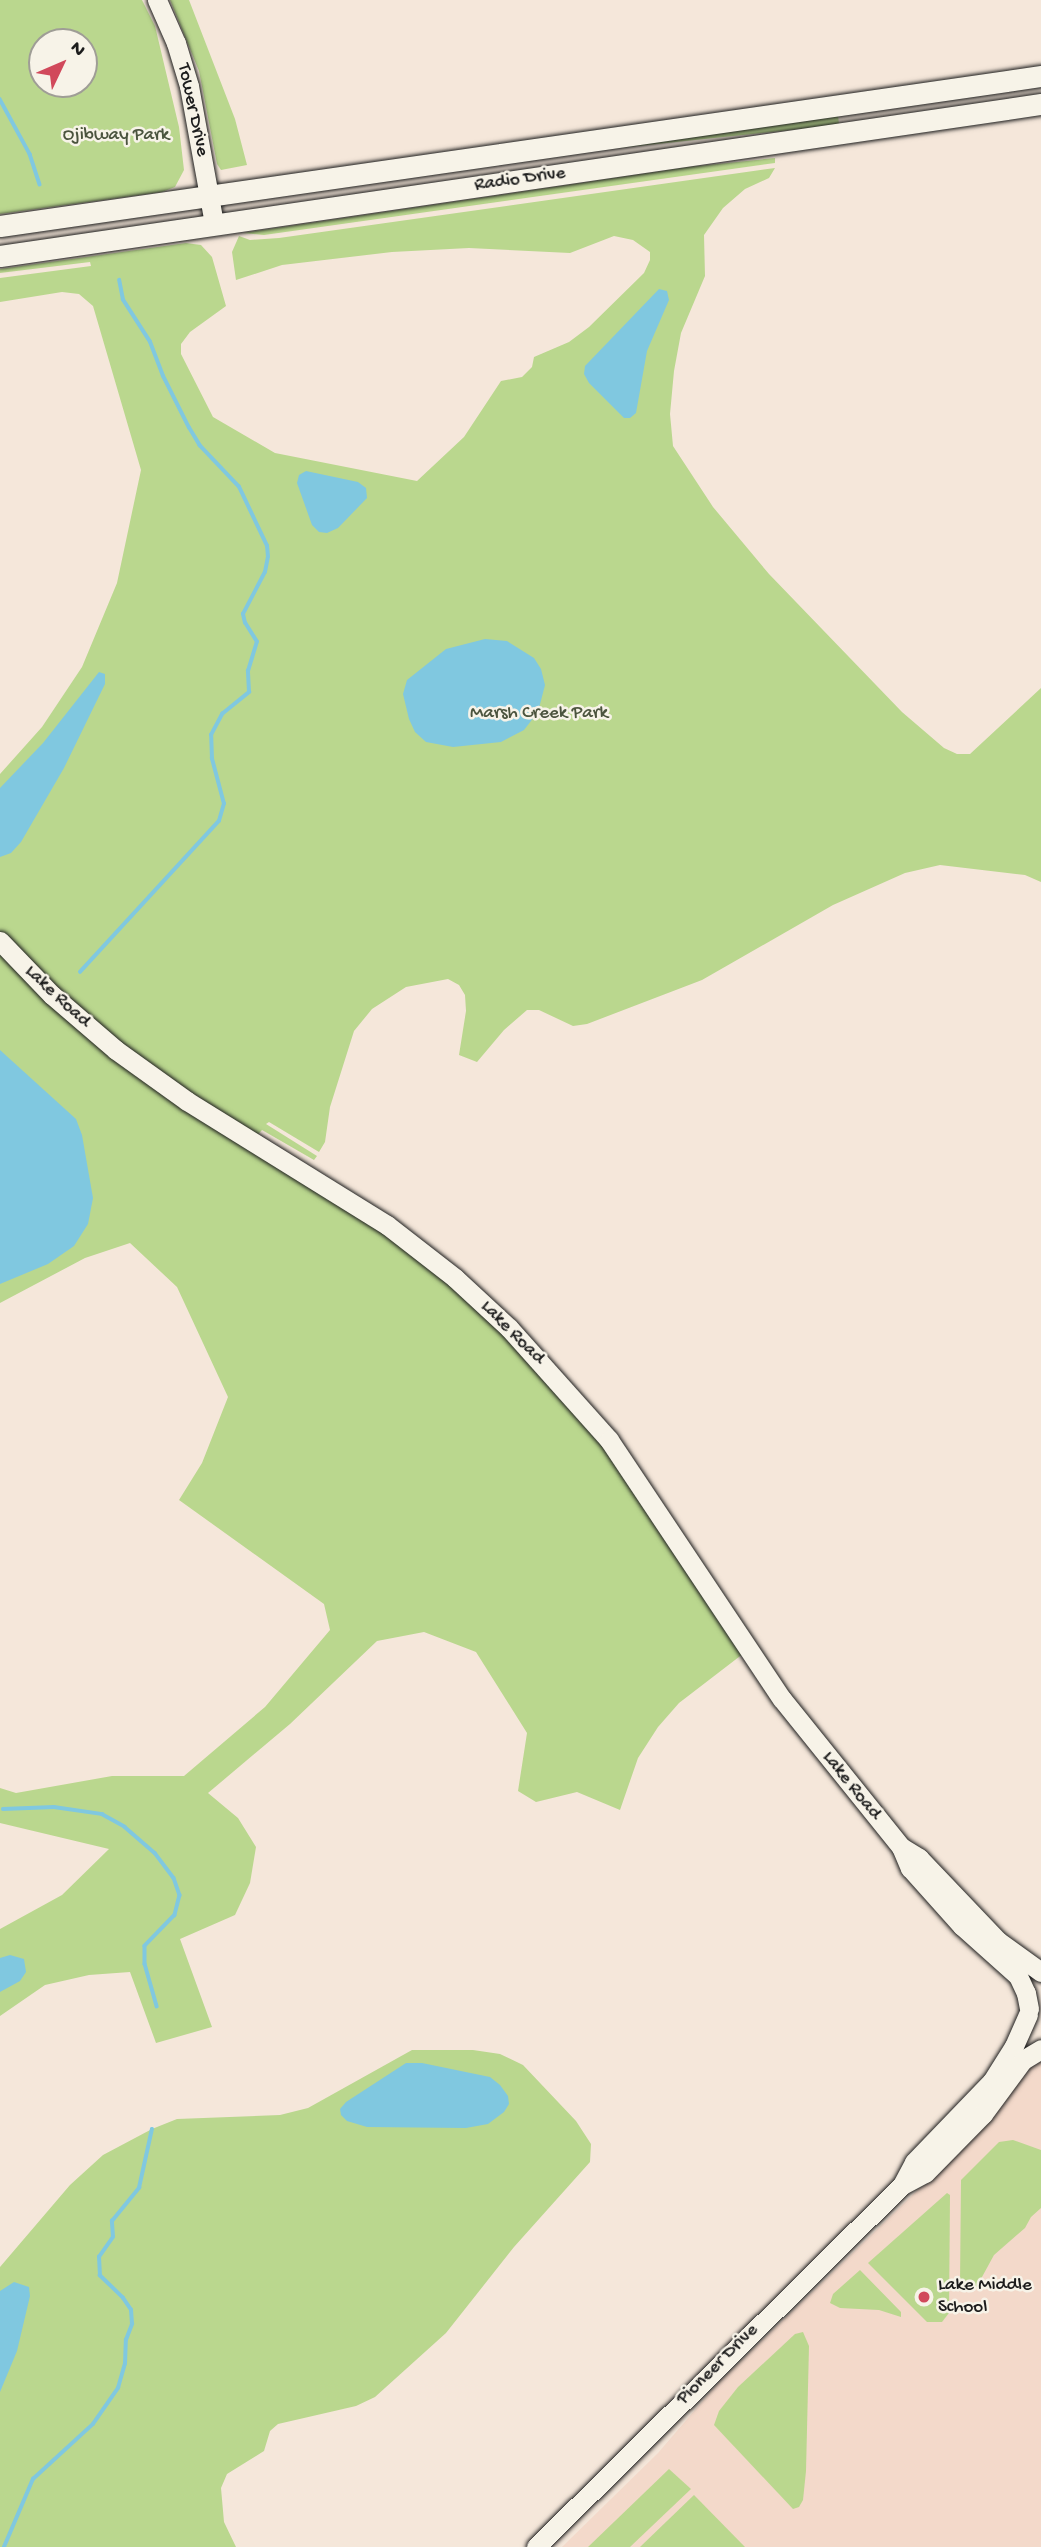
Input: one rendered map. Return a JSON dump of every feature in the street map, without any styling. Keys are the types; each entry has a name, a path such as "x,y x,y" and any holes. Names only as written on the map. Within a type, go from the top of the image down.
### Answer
{"main road":[{"name":"Radio Drive","path":"0,226 1041,76"},
{"name":"Radio Drive","path":"0,256 1041,104"}],"street":[{"name":"Tower Drive","path":"157,0 176,43 190,86 214,224"},
{"name":"Lake Road","path":"0,941 52,995 152,1078 387,1225 455,1278 509,1328 609,1440 782,1699 832,1765 901,1847 910,1868 949,1912 1018,1976 1033,2031 1041,2039"},
{"name":"Lake Road","path":"901,1847 919,1858 998,1941 1041,1972"},
{"name":"Pioneer Drive","path":"902,2185 914,2162 992,2081 1014,2046 1033,1997 1041,1989"},
{"name":"Pioneer Drive","path":"536,2547 902,2185 933,2165 983,2114 1023,2060 1041,2049"}],"shaded area":[{"name":"Lake Middle School","path":"1041,2056 1041,2547 562,2547 658,2453 719,2382 958,2151 1021,2070"}],"green space":[{"name":"Ojibway Park","path":"0,0 142,0 155,26 179,127 184,170 175,187 162,192 0,214"},
{"path":"170,0 189,0 235,119 247,165 221,170 217,164 199,71"},
{"path":"838,115 839,125 524,158 523,148"},
{"path":"775,158 775,163 264,235 243,233 688,167"},
{"name":"Marsh Creek Park","path":"775,168 769,178 745,189 723,208 704,235 705,276 681,333 674,371 670,414 673,446 713,507 769,574 902,712 944,748 957,754 970,754 1041,688 1041,882 1025,875 940,865 905,873 833,905 702,980 587,1024 573,1026 539,1010 527,1010 504,1030 477,1062 459,1055 466,1011 465,995 459,985 448,979 406,987 372,1009 354,1031 330,1107 325,1142 319,1152 269,1122 266,1124 317,1156 314,1160 262,1130 252,1141 387,1225 548,1369 748,1650 679,1703 658,1727 638,1758 620,1810 577,1792 536,1802 518,1791 527,1733 476,1652 424,1632 377,1641 290,1724 208,1793 238,1818 256,1847 250,1883 235,1915 180,1939 212,2027 156,2043 130,1972 89,1975 45,1985 0,2016 0,1929 62,1895 109,1849 0,1823 0,1788 16,1793 112,1776 184,1776 265,1707 330,1630 324,1604 179,1500 202,1463 228,1397 177,1287 130,1243 85,1258 0,1303 0,774 42,727 82,667 117,583 141,470 93,306 79,294 62,292 0,302 0,278 91,266 90,262 0,273 0,269 186,243 201,245 212,257 226,306 190,332 181,344 181,354 213,417 275,453 417,481 464,437 501,381 522,377 532,367 534,357 569,342 589,327 644,273 650,260 650,252 633,240 614,236 570,253 469,248 392,252 282,265 236,280 232,252 239,236 250,240 279,238"},
{"path":"412,2050 473,2050 500,2054 523,2065 576,2121 591,2144 590,2162 514,2247 446,2333 375,2397 356,2406 278,2424 270,2431 264,2451 227,2474 221,2488 224,2522 236,2547 0,2547 0,2267 70,2185 103,2155 152,2129 177,2119 280,2115 308,2108"},
{"path":"1013,2140 1041,2150 1041,2208 1031,2217 1025,2228 994,2255 976,2288 965,2291 960,2283 961,2180 999,2142"},
{"path":"947,2193 950,2195 949,2313 942,2322 927,2322 868,2263"},
{"path":"860,2270 901,2312 901,2317 879,2310 840,2308 830,2303 833,2294"},
{"path":"803,2332 809,2346 806,2471 803,2500 799,2507 793,2509 714,2425 719,2411 738,2387 795,2334"},
{"path":"669,2469 691,2489 630,2547 588,2547"},
{"path":"694,2495 745,2547 640,2547"}],"water":[{"path":"659,289 667,291 669,300 647,351 636,413 630,418 624,418 589,383 584,374 585,366"},
{"path":"306,471 358,482 366,488 367,498 338,528 327,533 319,532 312,525 297,483 299,475"},
{"path":"485,639 507,641 534,658 541,669 545,685 538,712 524,730 501,742 453,747 426,742 415,732 409,719 403,694 407,680 446,649"},
{"path":"99,672 105,674 105,684 64,768 21,842 11,853 0,857 0,788 43,743"},
{"path":"0,1050 76,1119 82,1135 93,1198 88,1224 74,1246 48,1264 0,1284"},
{"path":"10,1955 24,1959 26,1972 20,1981 0,1992 0,1958"},
{"path":"406,2063 422,2063 490,2077 508,2096 509,2104 504,2112 488,2124 466,2128 367,2127 347,2121 341,2115 340,2109 346,2102"},
{"path":"14,2282 29,2287 30,2296 17,2351 0,2392 0,2291"}],"waterway":[{"path":"0,99 30,154 40,184"},
{"path":"80,972 219,821 224,804 212,759 211,735 222,714 249,692 248,671 257,642 245,623 243,614 265,572 268,557 267,546 239,487 200,446 189,428 163,376 150,342 123,300 119,280"},
{"path":"3,1809 54,1807 102,1814 125,1827 155,1853 174,1878 180,1895 175,1915 145,1946 145,1964 157,2006"},
{"path":"4,2547 33,2479 93,2424 118,2388 125,2364 126,2340 132,2324 131,2310 123,2298 100,2276 99,2257 113,2237 112,2221 139,2188 152,2129"}],"place":[{"name":"Lake Middle School","path":"924,2297"}]}
